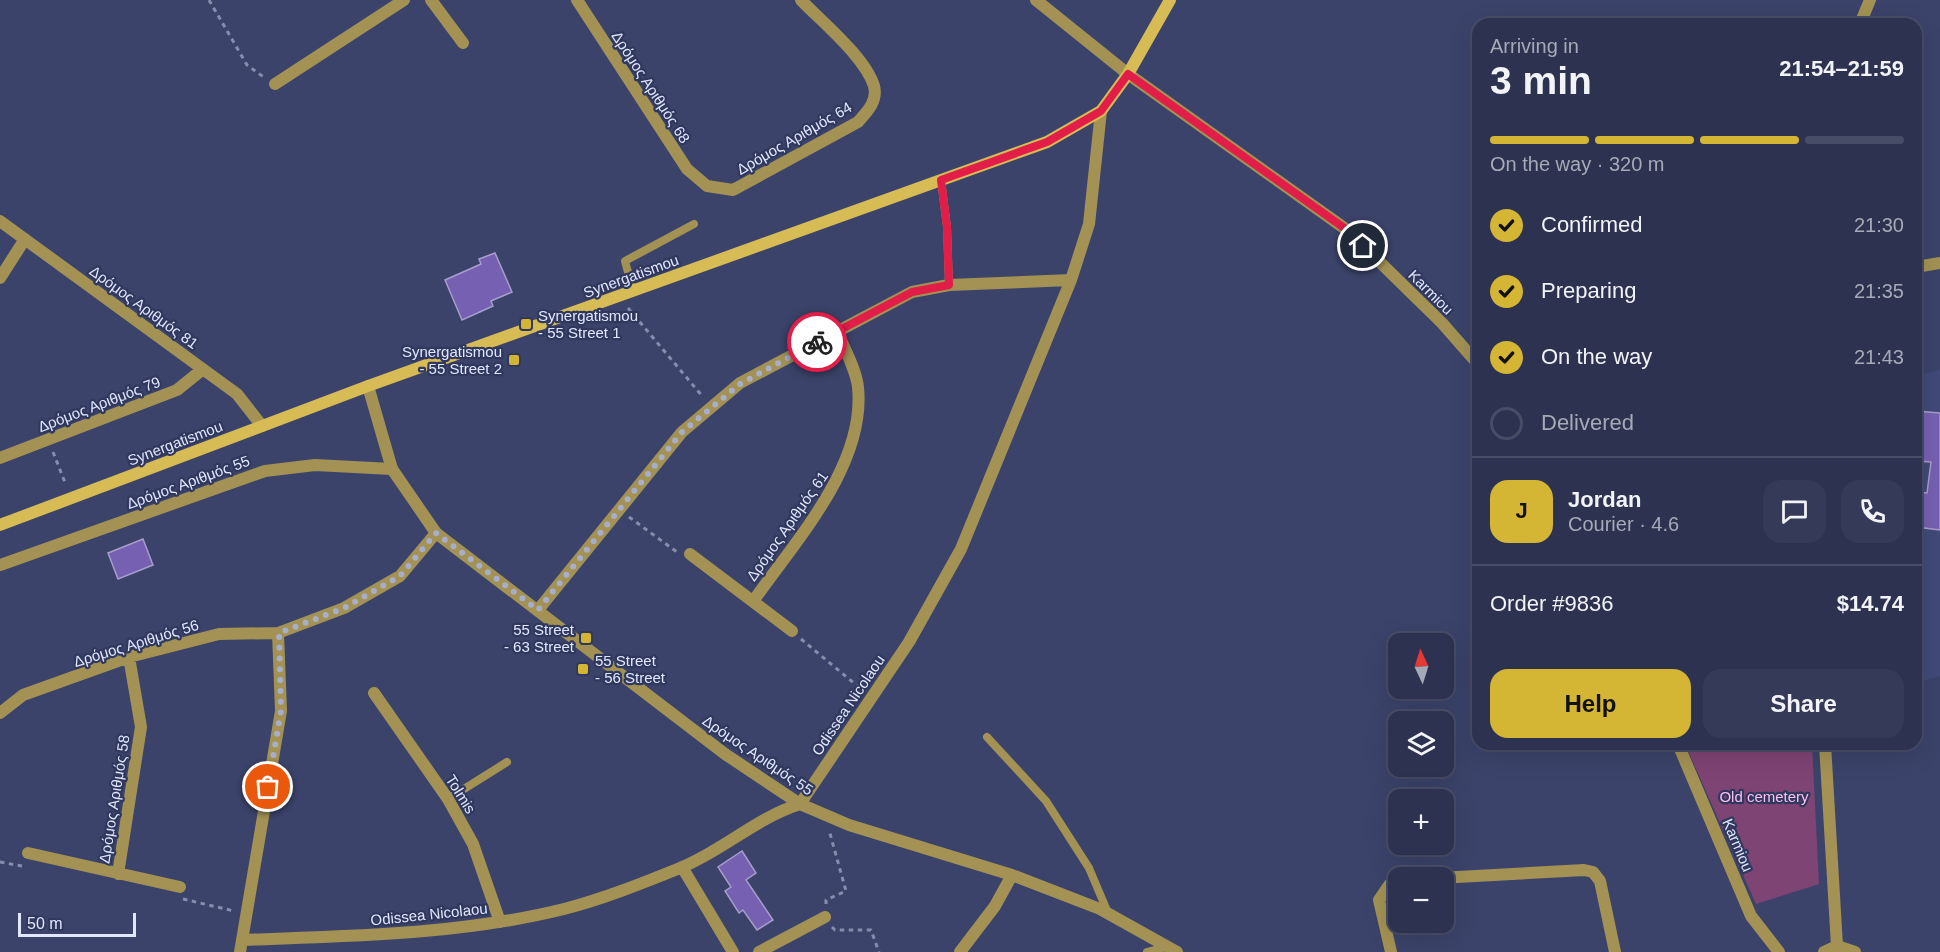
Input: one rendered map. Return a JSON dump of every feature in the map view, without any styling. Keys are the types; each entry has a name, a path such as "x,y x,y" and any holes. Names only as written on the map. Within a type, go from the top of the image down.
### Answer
{"main road":[{"path":"1101,111 1128,74 1170,0"},
{"name":"Synergatismou","path":"0,525 368,386 1047,142 1101,111"}],"street":[{"path":"274,84 404,0"},
{"path":"431,0 463,43"},
{"name":"Δρόμος Αριθμός 68","path":"576,0 687,169 707,186"},
{"name":"Δρόμος Αριθμός 64","path":"707,186 733,190 858,122 872,107 874,87 859,61 801,0"},
{"name":"Karmiou","path":"1036,0 1128,74 1347,230 1442,323 1472,357"},
{"path":"1862,18 1870,0"},
{"name":"Odissea Nicolaou","path":"242,946 406,933 500,922 565,908 682,867 776,812 800,804 909,642 961,549 1071,280 1089,224 1101,111"},
{"name":"Δρόμος Αριθμός 81","path":"0,220 237,394 262,426"},
{"path":"0,278 25,239"},
{"path":"1922,266 1940,263"},
{"path":"538,610 682,432 740,384 912,292 949,285 1071,280"},
{"name":"Δρόμος Αριθμός 61","path":"754,600 838,479 855,438 858,386 837,331"},
{"name":"Δρόμος Αριθμός 79","path":"0,458 177,390 203,369"},
{"name":"Δρόμος Αριθμός 55","path":"368,386 392,469 436,533 725,754 800,804 849,825 1012,875 1108,913 1173,949"},
{"name":"Δρόμος Αριθμός 55","path":"0,565 265,471 315,465 392,469"},
{"name":"Δρόμος Αριθμός 56","path":"0,713 23,695 129,657 219,633 279,633 344,608 400,576 436,533"},
{"path":"690,554 754,600 792,631"},
{"path":"242,946 281,711 279,633"},
{"name":"Δρόμος Αριθμός 58","path":"118,874 141,727 129,657"},
{"name":"Tolmis","path":"374,693 448,798 473,844 500,922"},
{"name":"Karmiou","path":"1681,750 1751,916 1779,952"},
{"path":"1826,750 1837,946"},
{"path":"28,854 180,887"},
{"path":"682,867 733,952"},
{"path":"1454,877 1584,870 1593,872 1600,881 1615,952"},
{"path":"960,952 995,906 1012,875"},
{"path":"1388,887 1379,900 1391,952"},
{"path":"759,952 825,917"},
{"path":"1824,952 1837,946 1856,952"}],"lane":[{"path":"941,180 947,227 949,285"},
{"path":"633,291 626,261 693,224"},
{"path":"987,737 1046,801 1089,868 1108,913"},
{"path":"448,798 507,762"},
{"path":"1147,952 1173,949"}],"path":[{"path":"210,0 247,65 274,84"},
{"path":"618,296 712,407"},
{"path":"49,440 70,498"},
{"path":"619,509 681,555 690,554"},
{"path":"792,631 871,698"},
{"path":"824,814 846,891 826,900 825,917 835,930 871,930 879,952"},
{"path":"180,887 183,901 248,913"}],"shaded area":[{"path":"1940,370 1940,676 1922,681 1922,374"}],"green space":[{"name":"Old cemetery","path":"1688,750 1812,750 1819,884 1756,904"}],"building":[{"path":"495,253 512,292 491,301 493,306 462,320 445,280 481,264 479,259"},
{"path":"1922,412 1940,413 1940,530 1922,528 1922,493 1927,493 1931,462 1922,461"},
{"path":"143,539 153,565 118,579 108,553"},
{"path":"742,851 756,873 746,880 773,920 757,930 743,910 739,913 725,891 731,887 718,867"}],"way so far":[{"path":"268,787 281,711 279,633 344,608 400,576 436,533 538,610 682,432 740,384 817,342"}],"place":[{"name":"Synergatismou - 55 Street 1","path":"526,324"},
{"name":"Synergatismou - 55 Street 2","path":"514,360"},
{"name":"55 Street - 63 Street","path":"586,638"},
{"name":"55 Street - 56 Street","path":"583,669"}],"route":[{"path":"817,342 912,292 949,285 947,227 941,180 1047,142 1101,111 1128,74 1347,230 1363,246"}]}
